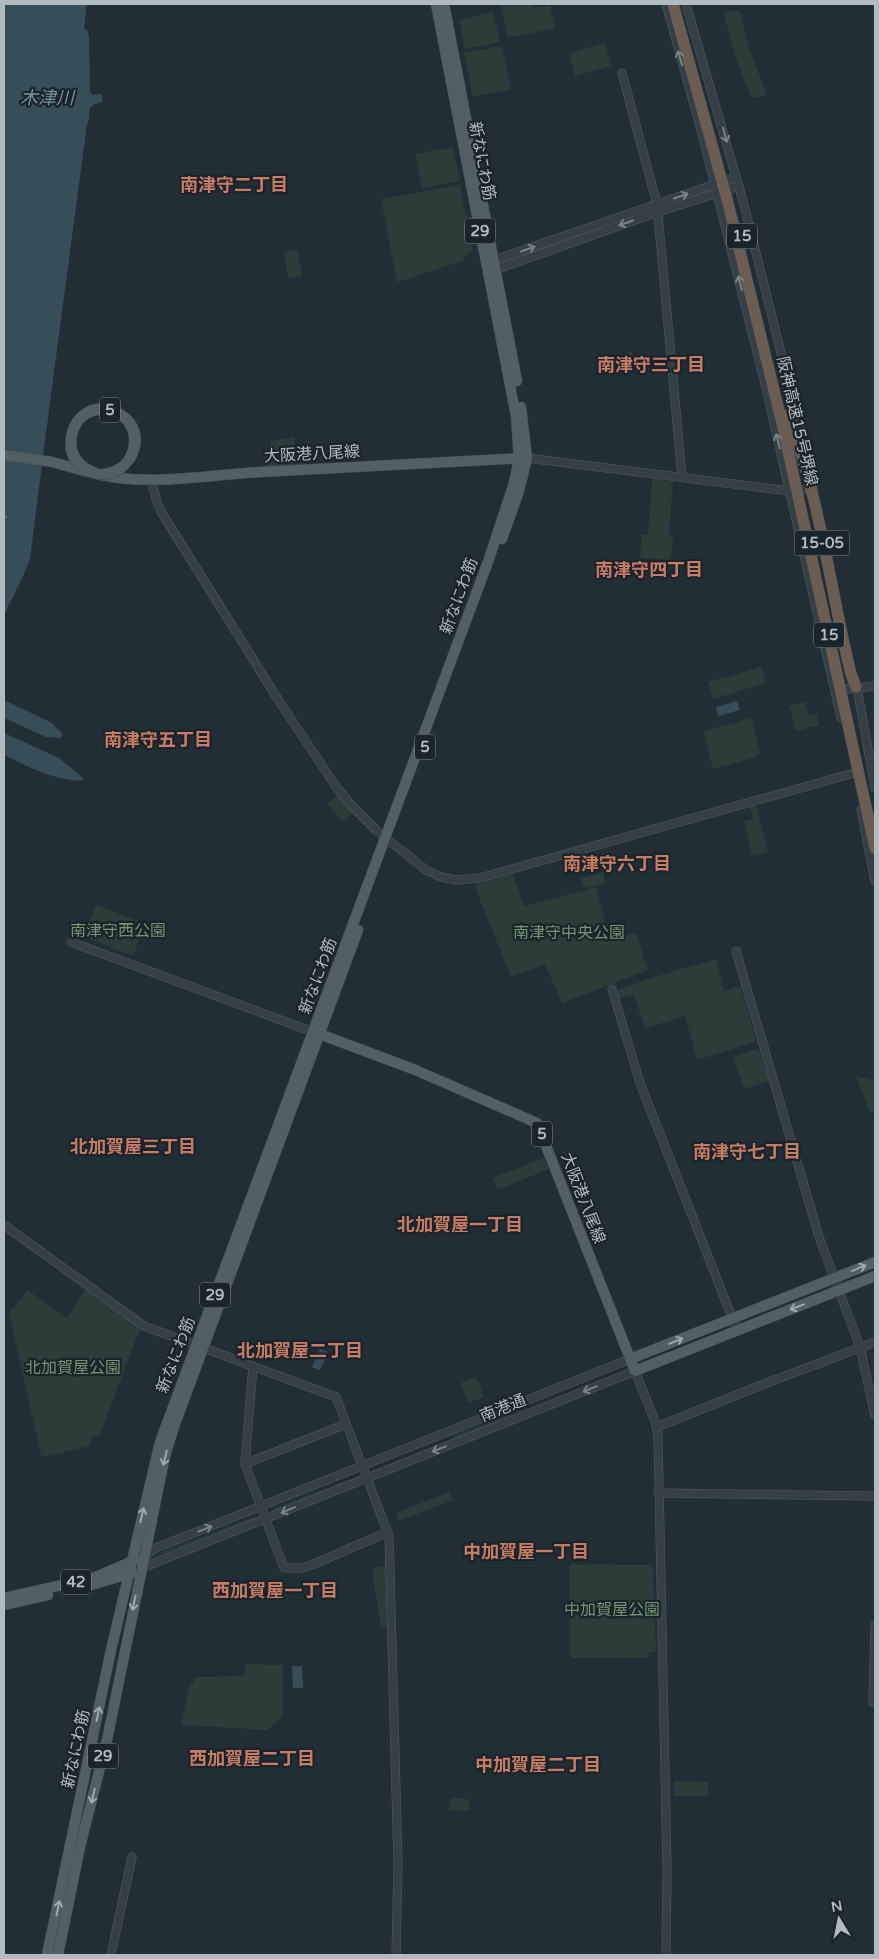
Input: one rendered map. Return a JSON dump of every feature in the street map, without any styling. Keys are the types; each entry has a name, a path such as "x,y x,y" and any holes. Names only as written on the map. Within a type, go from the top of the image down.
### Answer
{"highway":[{"name":"阪神高速15号堺線","path":"673,4 728,203 782,423 875,848"},
{"name":"阪神高速15号堺線","path":"681,4 712,118 786,415 875,815"},
{"name":"15-05","path":"786,415 798,442 808,480 850,674 856,687"}],"main road":[{"name":"新なにわ筋","path":"436,4 493,267"},
{"name":"新なにわ筋","path":"58,1955 80,1847 107,1740 165,1456 174,1424 200,1347 388,839 514,509 523,458 524,424 444,4"},
{"name":"大阪港八尾線","path":"4,455 52,462 96,474 101,474 104,474 108,474 117,471 124,467 131,458 135,444 135,438 132,428 126,419 123,416 118,413 110,410 102,409 90,412 84,415 76,423 71,435 70,443 71,450 75,459 79,464 84,468 96,474 101,474 108,474 119,469 131,457 135,441 130,425 120,414 105,410 89,413 77,422 71,438 74,456 84,468 96,473 116,478 151,480 343,467 523,458"},
{"name":"大阪港八尾線","path":"316,1033 413,1069 537,1123 635,1370"},
{"name":"南港通","path":"630,1359 875,1262"},
{"name":"南港通","path":"635,1370 875,1276"},
{"name":"新なにわ筋","path":"48,1955 128,1574 160,1442 200,1347"},
{"name":"42","path":"4,1598 93,1578 145,1556"},
{"name":"42","path":"4,1605 100,1583 142,1568"}],"street":[{"path":"666,4 700,126 790,491 854,772 875,882"},
{"path":"686,4 739,186 814,488 853,663 875,788"},
{"path":"622,73 657,208 682,477"},
{"path":"493,267 657,208 736,177"},
{"path":"657,208 739,186"},
{"path":"523,458 790,491 814,488"},
{"path":"151,480 163,515 337,788 353,807 388,839 426,870 441,877 469,880 854,772"},
{"path":"834,690 875,686"},
{"path":"72,942 316,1033"},
{"path":"736,951 819,1237 860,1348 875,1416"},
{"path":"612,989 640,1083 737,1330"},
{"path":"4,1225 144,1326 336,1397 388,1532 398,1863 396,1955"},
{"path":"657,1427 875,1342"},
{"name":"南港通","path":"145,1556 156,1548 630,1359"},
{"path":"253,1366 245,1464 284,1568 302,1568 314,1564 388,1532"},
{"path":"635,1370 657,1427 667,1860 666,1955"},
{"name":"南港通","path":"142,1568 266,1520 367,1477 635,1370"},
{"path":"245,1464 346,1424"},
{"path":"658,1493 875,1496"},
{"path":"873,1703 875,1624"},
{"path":"111,1955 132,1858"}],"green space":[{"path":"501,4 531,4 532,9 550,5 555,28 508,38"},
{"path":"738,10 750,50 767,95 751,98 734,53 724,14 725,12"},
{"path":"493,12 500,42 465,49 459,20"},
{"path":"605,43 611,66 575,76 569,53"},
{"path":"502,46 511,89 473,97 464,53"},
{"path":"453,147 460,181 422,188 415,154"},
{"path":"460,185 472,249 462,261 397,282 381,199"},
{"path":"298,250 302,276 288,278 284,252"},
{"path":"632,352 633,366 603,363 603,361"},
{"path":"294,437 297,458 304,462 305,465 265,467 265,456 281,459 282,452 270,449 270,441"},
{"path":"652,479 673,481 669,536 673,537 671,560 640,558 642,535 648,535"},
{"path":"761,667 766,683 713,699 708,682"},
{"path":"805,702 809,716 816,714 819,725 796,731 789,706"},
{"path":"751,718 760,752 756,757 713,769 703,731"},
{"path":"337,795 353,813 343,822 327,804"},
{"path":"756,805 768,852 752,856 744,821 753,819 750,807"},
{"path":"603,872 606,883 584,888 581,878"},
{"name":"南津守中央公園","path":"513,874 524,906 596,887 610,940 636,933 648,970 562,1003 545,964 511,977 474,885"},
{"name":"南津守西公園","path":"97,905 145,924 133,956 88,938 85,929"},
{"name":"南津守中央公園","path":"716,959 724,991 740,986 756,1040 754,1042 697,1060 685,1016 645,1028 634,995 619,999 618,990 654,977"},
{"path":"756,1049 759,1051 769,1081 744,1089 733,1057"},
{"path":"856,1076 875,1081 875,1114 870,1113"},
{"path":"544,1158 549,1169 497,1190 493,1178"},
{"name":"北加賀屋公園","path":"86,1288 141,1326 99,1437 93,1434 89,1446 44,1457 41,1455 9,1313 27,1290 67,1318"},
{"path":"476,1377 484,1397 468,1403 461,1383"},
{"path":"526,1407 526,1409 454,1438 453,1436"},
{"path":"351,1479 275,1510 274,1508"},
{"path":"449,1492 453,1500 399,1521 396,1513"},
{"path":"253,1517 254,1519 160,1555 159,1553"},
{"name":"中加賀屋公園","path":"571,1564 650,1565 653,1568 656,1652 649,1652 649,1658 573,1658 570,1656 569,1567"},
{"path":"385,1566 387,1626 381,1627 372,1571 374,1568"},
{"path":"245,1664 283,1665 282,1717 267,1730 181,1725 190,1684 193,1684 195,1677 244,1676"},
{"path":"674,1781 708,1782 708,1796 674,1796"},
{"path":"451,1798 469,1800 469,1811 449,1810"}],"water":[{"name":"木津川","path":"4,4 87,4 84,28 88,32 89,37 90,92 92,95 102,94 102,102 90,108 87,124 30,559 4,615"},
{"path":"4,700 52,723 63,734 61,738 46,737 4,718"},
{"path":"737,701 740,710 718,716 716,707"},
{"path":"4,733 59,758 83,778 82,781 51,775 4,755"},
{"path":"320,1349 328,1352 320,1370 312,1367"},
{"path":"292,1666 302,1666 303,1688 293,1688"}],"ferry route":[{"path":"4,515 7,518"}],"district":[{"name":"南津守二丁目","path":"234,185"},
{"name":"南津守三丁目","path":"651,365"},
{"name":"南津守四丁目","path":"649,570"},
{"name":"南津守五丁目","path":"158,740"},
{"name":"南津守六丁目","path":"617,864"},
{"name":"北加賀屋三丁目","path":"133,1147"},
{"name":"南津守七丁目","path":"747,1152"},
{"name":"北加賀屋一丁目","path":"460,1225"},
{"name":"北加賀屋二丁目","path":"300,1351"},
{"name":"中加賀屋一丁目","path":"526,1552"},
{"name":"西加賀屋一丁目","path":"275,1591"},
{"name":"西加賀屋二丁目","path":"252,1759"},
{"name":"中加賀屋二丁目","path":"538,1765"}]}
